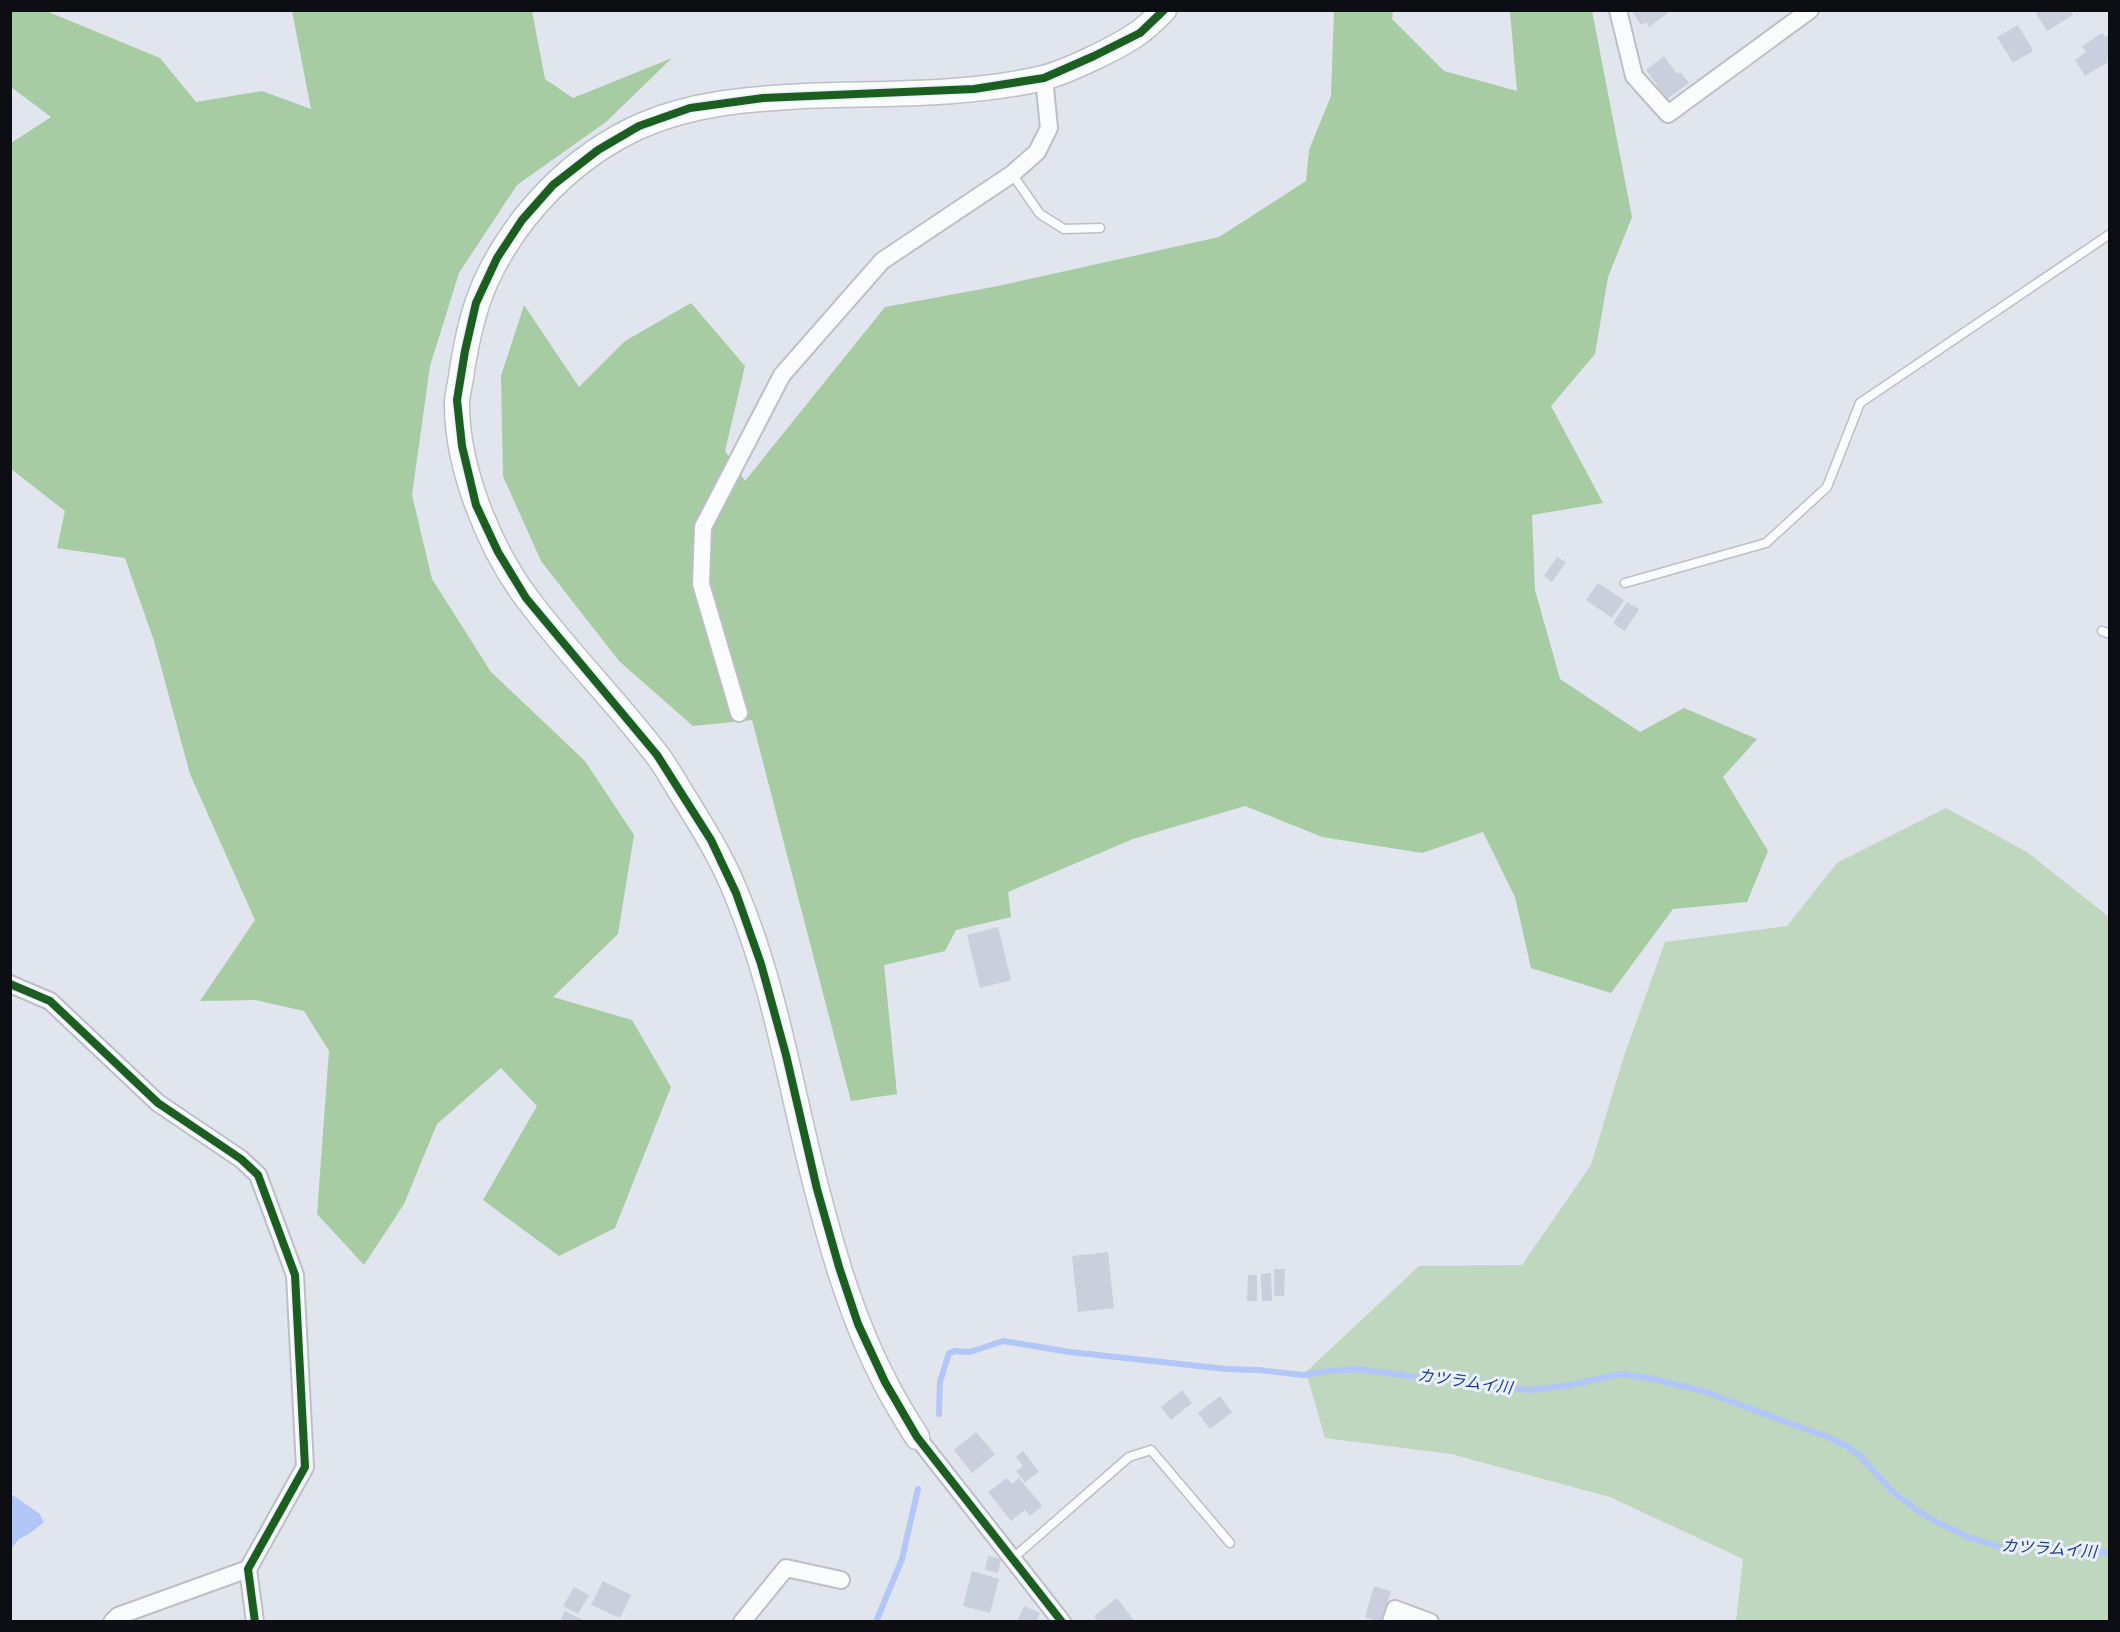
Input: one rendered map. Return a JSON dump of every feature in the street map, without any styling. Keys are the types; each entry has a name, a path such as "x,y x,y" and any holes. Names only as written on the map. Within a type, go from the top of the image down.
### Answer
{"street":[{"path":"1062,1622 917,1437 880,1373 858,1324 839,1268 817,1189 771,998 736,893 711,840 657,755 526,598 498,552 476,505 462,446 457,400 476,303 497,258 522,220 553,185 598,150 639,126 690,108 763,98 974,89 1044,78 1140,33 1164,10"},
{"path":"1618,10 1634,76 1668,114 1810,10"},
{"path":"739,713 701,584 703,527 782,375 882,261 1012,174 1037,152 1049,128 1044,78"},
{"path":"10,984 50,1001 158,1103 241,1159 258,1175 295,1275 305,1467 248,1569 255,1622"},
{"path":"742,1622 786,1568 841,1580"},
{"path":"112,1622 118,1616 248,1569"},
{"path":"1391,1622 1395,1609 1430,1622"}],"lane":[{"path":"1012,174 1040,213 1064,229 1100,228"},
{"path":"1625,583 1766,543 1827,487 1860,403 2109,234"},
{"path":"1012,1559 1128,1457 1151,1450 1230,1543"}],"green space":[{"path":"11,10 46,11 160,58 196,102 262,91 311,109 292,11 532,11 545,79 573,98 672,58 606,122 517,185 459,273 430,366 412,495 432,579 491,672 585,761 634,835 618,934 553,997 632,1020 671,1087 615,1228 559,1256 483,1200 537,1106 501,1068 437,1124 404,1204 364,1265 317,1214 329,1051 304,1011 255,1000 200,1001 255,920 190,774 154,641 125,558 57,548 65,511 11,469 11,143 51,117 11,87"},
{"path":"1334,11 1393,11 1392,19 1444,71 1517,91 1510,11 1592,11 1632,217 1608,277 1595,354 1551,406 1603,503 1532,515 1535,590 1560,679 1640,732 1684,708 1757,739 1723,777 1768,851 1747,902 1673,909 1611,993 1531,968 1515,897 1483,832 1422,853 1322,837 1245,806 1133,839 1008,892 1011,917 956,930 945,951 884,965 897,1094 851,1101 752,720 693,726 619,661 541,561 503,476 501,376 524,305 579,387 625,341 691,303 745,366 725,451 745,481 885,307 998,286 1219,237 1306,181 1309,150 1331,96"},
{"path":"1946,808 2027,852 2109,917 2109,1621 1736,1621 1743,1559 1610,1497 1451,1454 1325,1438 1306,1372 1419,1266 1522,1265 1591,1165 1624,1056 1665,942 1787,926 1837,863"}],"water":[{"path":"11,1494 40,1514 44,1522 19,1539 11,1549"}],"building":[{"path":"1631,10 1672,10 1649,27 1646,22 1641,25"},
{"path":"2034,10 2070,10 2073,15 2047,31"},
{"path":"2018,25 2033,51 2013,63 1997,37"},
{"path":"2102,33 2105,37 2110,34 2110,61 2085,76 2075,60 2086,52 2082,46"},
{"path":"1664,56 1677,74 1680,72 1689,83 1667,99 1646,70"},
{"path":"1557,557 1566,562 1552,582 1544,576"},
{"path":"1598,583 1624,600 1612,618 1586,600"},
{"path":"1627,602 1639,609 1625,631 1613,623"},
{"path":"998,927 1011,980 980,988 967,935"},
{"path":"1108,1252 1114,1308 1078,1312 1072,1256"},
{"path":"1274,1269 1285,1269 1284,1296 1274,1296"},
{"path":"1271,1273 1272,1301 1262,1301 1261,1274"},
{"path":"1248,1275 1257,1275 1257,1301 1247,1301"},
{"path":"1182,1390 1192,1403 1171,1420 1161,1407"},
{"path":"1220,1396 1232,1412 1210,1429 1198,1413"},
{"path":"976,1432 995,1454 972,1473 954,1450"},
{"path":"1023,1451 1039,1472 1025,1482 1016,1471 1023,1466 1016,1457"},
{"path":"1007,1478 1012,1484 1019,1478 1042,1506 1030,1516 1025,1510 1011,1521 988,1492"},
{"path":"988,1556 1001,1559 998,1573 985,1570"},
{"path":"972,1571 999,1579 990,1613 963,1606"},
{"path":"603,1581 631,1595 620,1618 591,1605"},
{"path":"1374,1586 1391,1591 1381,1622 1365,1617"},
{"path":"574,1587 589,1595 578,1614 563,1606"},
{"path":"1117,1598 1135,1622 1098,1622 1094,1616"},
{"path":"1024,1606 1040,1613 1036,1622 1017,1622"},
{"path":"565,1611 587,1622 560,1622"}],"waterway":[{"name":"カツラムイ川","path":"939,1414 940,1382 949,1353 970,1352 1003,1341 1070,1352 1226,1369 1303,1375 1358,1369 1409,1376 1446,1376 1496,1387 1531,1390 1570,1385 1621,1374 1703,1391 1830,1438 1861,1457 1891,1490 1910,1505 1927,1517 1968,1537 2003,1548 2043,1546 2110,1553"},
{"name":"カツラムイ川","path":"876,1622 902,1559 918,1489"}],"cycle path":[{"path":"1062,1622 917,1437 885,1382 858,1324 839,1267 817,1189 786,1055 761,964 736,893 711,840 657,755 526,598 498,552 476,505 462,446 457,400 476,303 497,258 522,220 553,185 598,150 639,126 690,108 763,98 974,89 1044,78 1140,33 1164,10"},
{"path":"10,984 50,1001 158,1103 241,1159 258,1175 295,1275 305,1467 248,1569 255,1622"}]}
